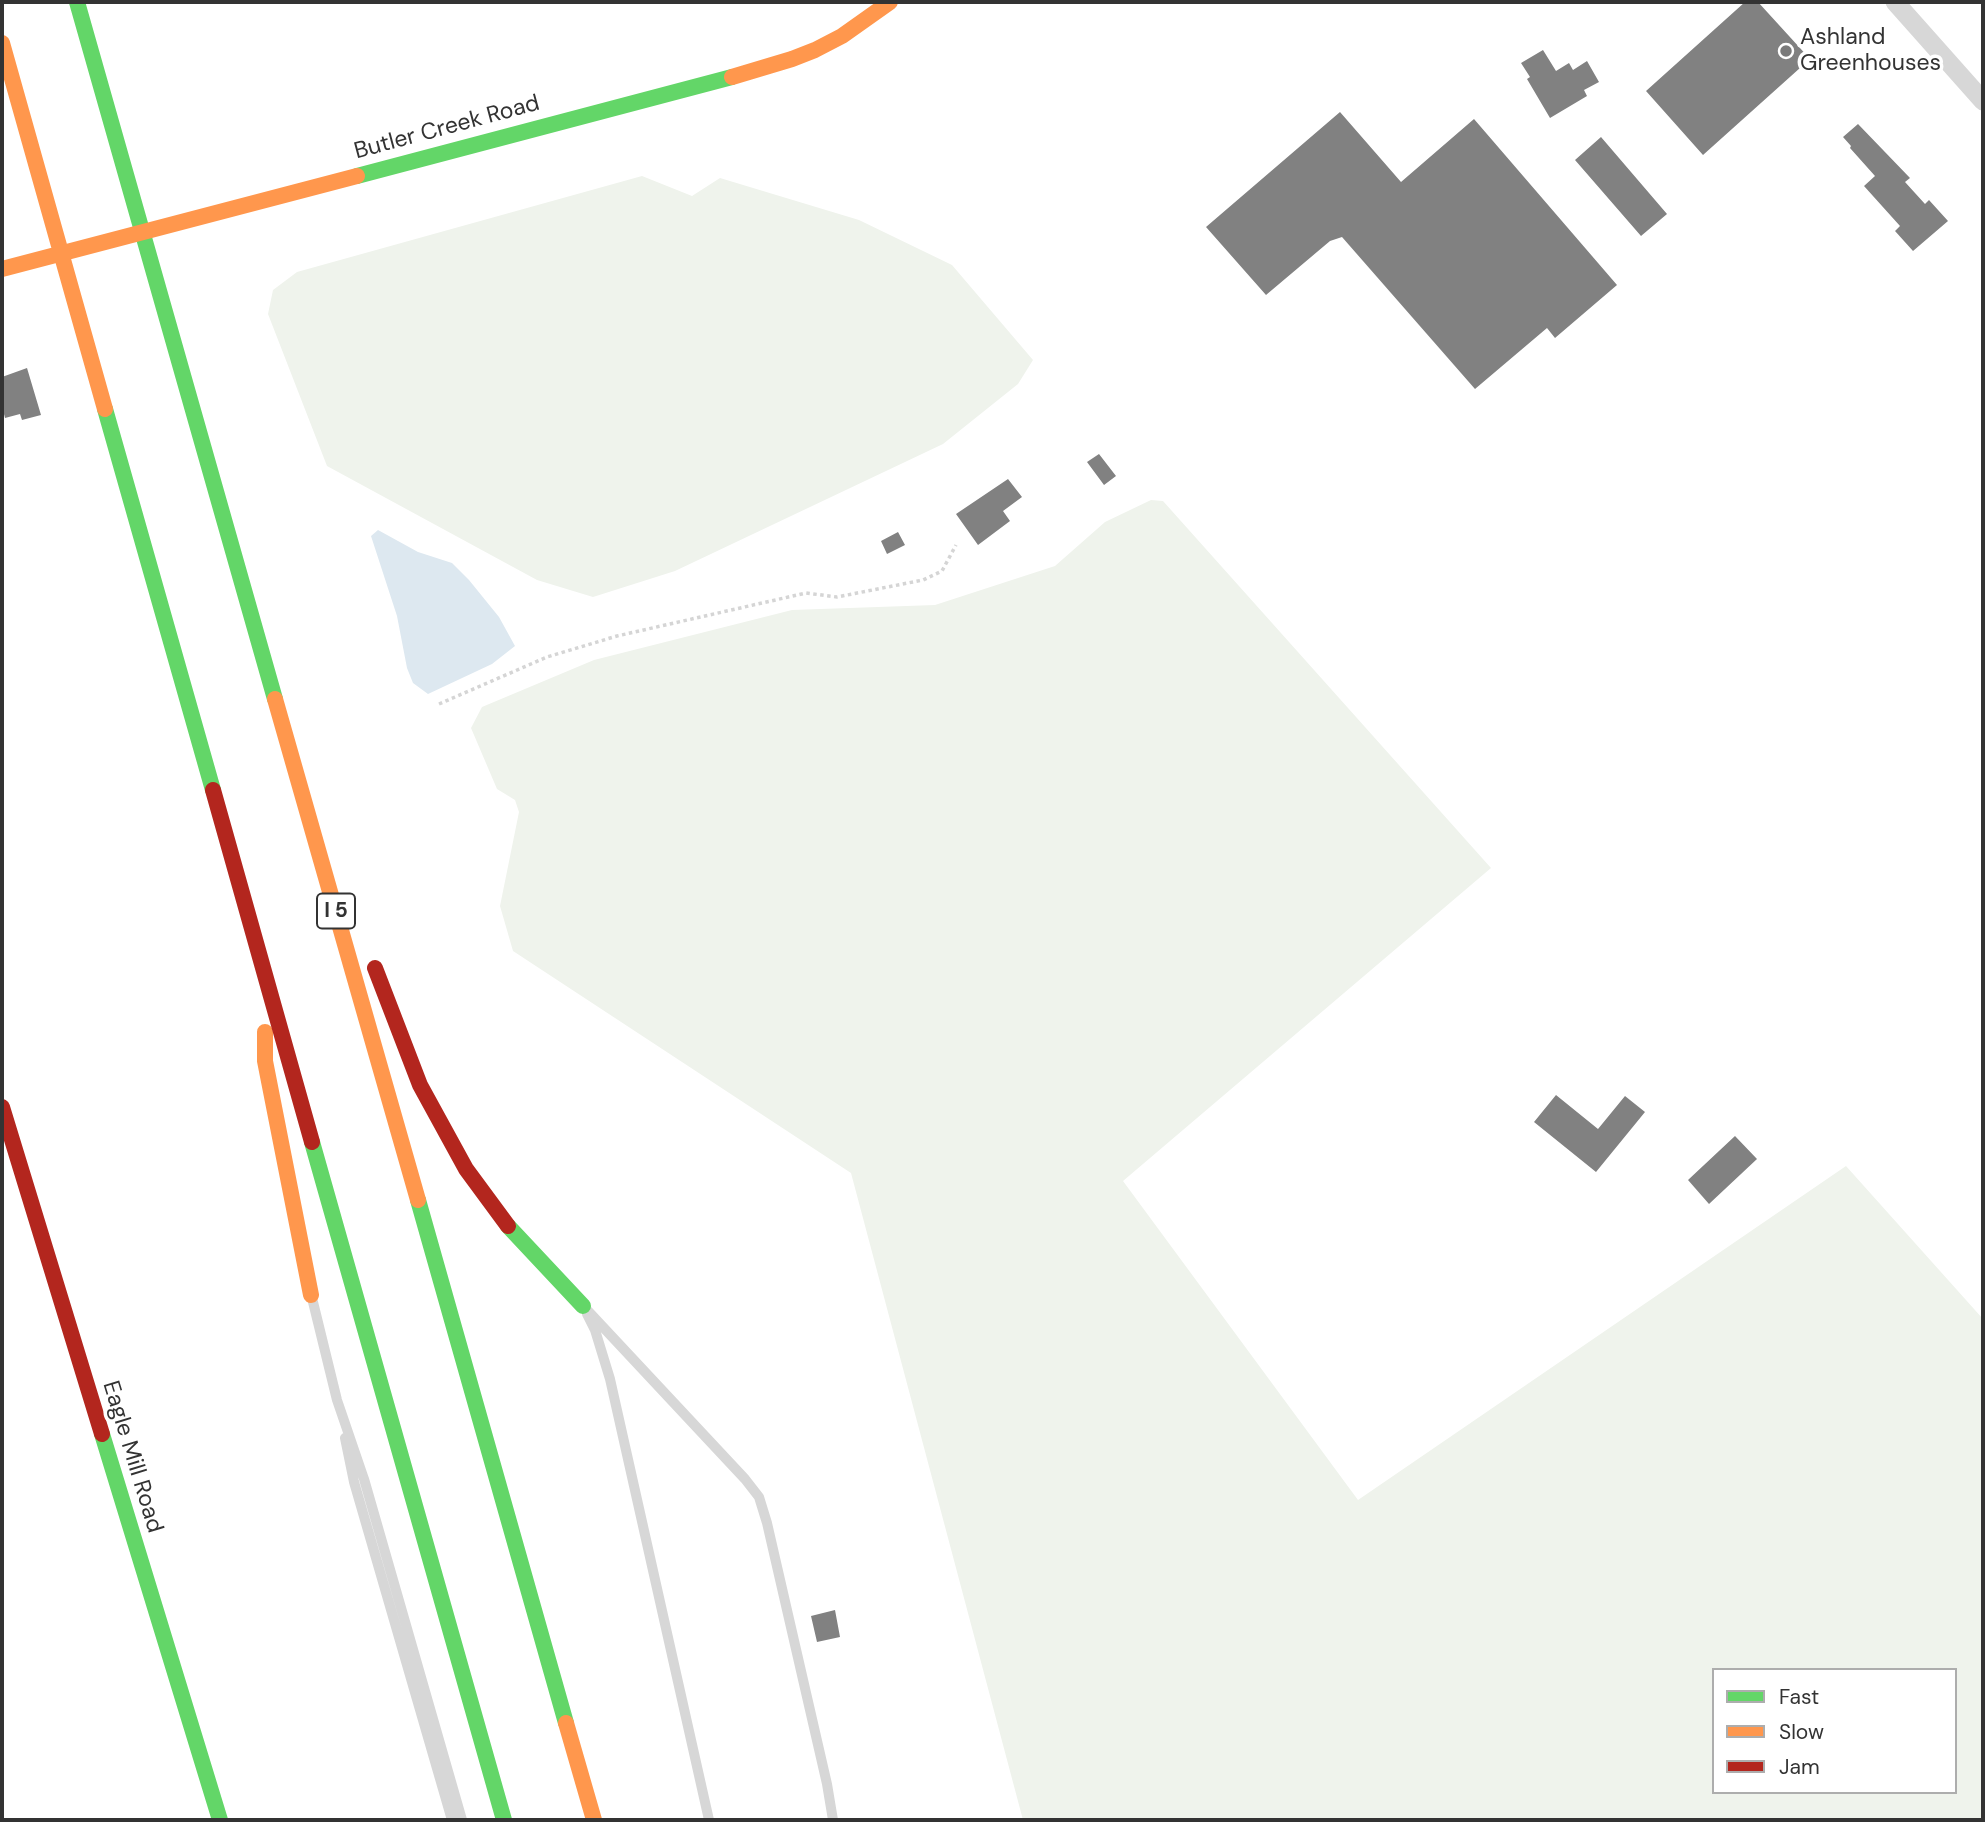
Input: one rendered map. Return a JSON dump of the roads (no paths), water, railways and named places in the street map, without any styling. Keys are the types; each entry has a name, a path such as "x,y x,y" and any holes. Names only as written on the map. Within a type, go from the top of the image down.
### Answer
{"main road":[{"name":"I 5","path":"77,2 594,1820"},
{"name":"Butler Creek Road","path":"2,269 792,59 842,36 890,2"},
{"path":"2,43 503,1820"},
{"path":"207,456 317,788"},
{"path":"372,957 420,1085 449,1140 491,1205 546,1269 583,1306"},
{"path":"266,975 265,1061 311,1295"},
{"name":"Eagle Mill Road","path":"2,1107 220,1820"}],"street":[{"path":"1895,2 1983,102"}],"lane":[{"path":"311,1295 354,1482 452,1820"},
{"path":"583,1306 595,1330 610,1380 709,1820"},
{"path":"583,1306 739,1472 759,1497 824,1771 833,1820"},
{"path":"337,1400 364,1479 462,1820"}],"place":[{"name":"Ashland Greenhouses","path":"1786,51"}]}
